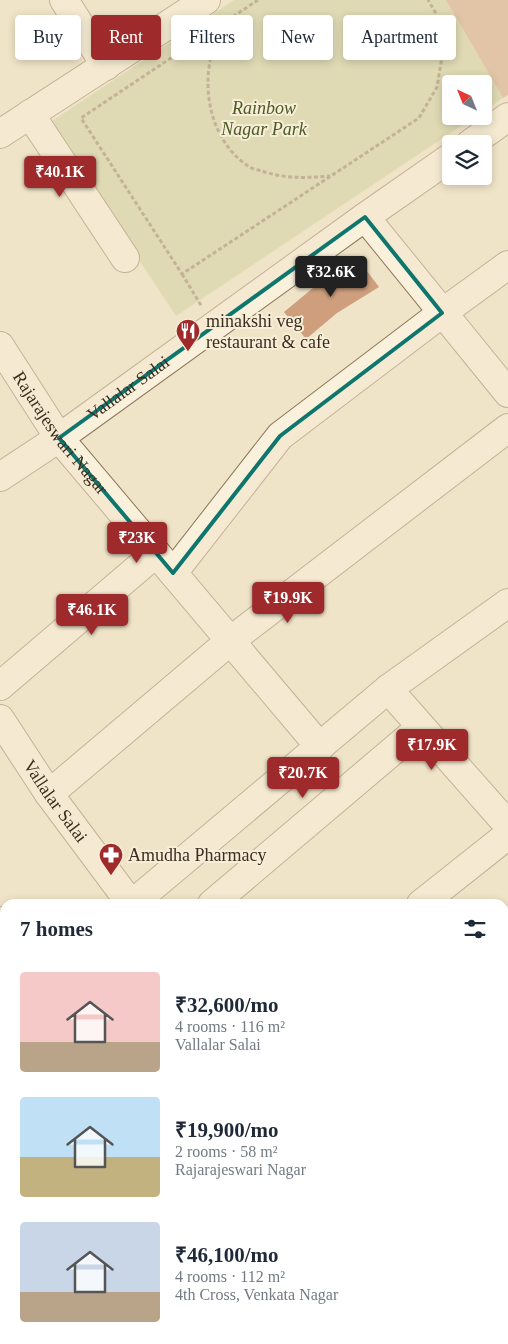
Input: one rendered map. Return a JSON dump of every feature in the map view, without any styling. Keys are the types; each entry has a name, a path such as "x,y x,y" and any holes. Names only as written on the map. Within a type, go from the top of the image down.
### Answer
{"street":[{"path":"64,0 106,66"},
{"path":"0,134 206,0"},
{"path":"30,114 125,258"},
{"path":"483,135 508,117"},
{"name":"Vallalar Salai","path":"0,477 59,438 442,163"},
{"path":"365,217 508,393"},
{"path":"173,574 280,436 442,313 508,266"},
{"name":"Rajarajeswari Nagar","path":"0,346 59,438 320,747"},
{"path":"49,794 230,641 508,428"},
{"path":"0,686 156,553"},
{"path":"137,899 388,689 508,603"},
{"path":"388,689 508,825"},
{"name":"Vallalar Salai","path":"0,719 49,794 127,899"},
{"path":"218,899 421,726"},
{"path":"427,899 508,834"}],"path":[{"path":"236,15 258,0"},
{"path":"182,274 419,118 437,87 442,57 437,15 428,0"},
{"path":"171,58 81,118 214,326"},
{"path":"210,60 208,97 214,122 229,149 249,167 279,176 300,178 330,176"}],"highlighted area":[{"path":"365,217 442,313 280,436 173,573 59,438"}],"green space":[{"name":"Rainbow Nagar Park","path":"234,0 446,0 455,15 343,15 343,60 456,60 456,17 490,75 442,75 442,125 462,125 448,135 442,135 442,139 176,316 49,123 144,60 161,60 161,49 171,42 171,60 253,60 253,15 211,15"},
{"name":"Rainbow Nagar Park","path":"492,79 503,98 492,106"}],"building":[{"path":"446,0 508,0 508,95 503,98 492,79 492,75 490,75"},
{"path":"357,258 379,287 337,313 306,339 284,312 313,288"}],"place":[{"name":"minakshi veg restaurant & cafe","path":"188,352"},
{"name":"Amudha Pharmacy","path":"111,876"}]}
